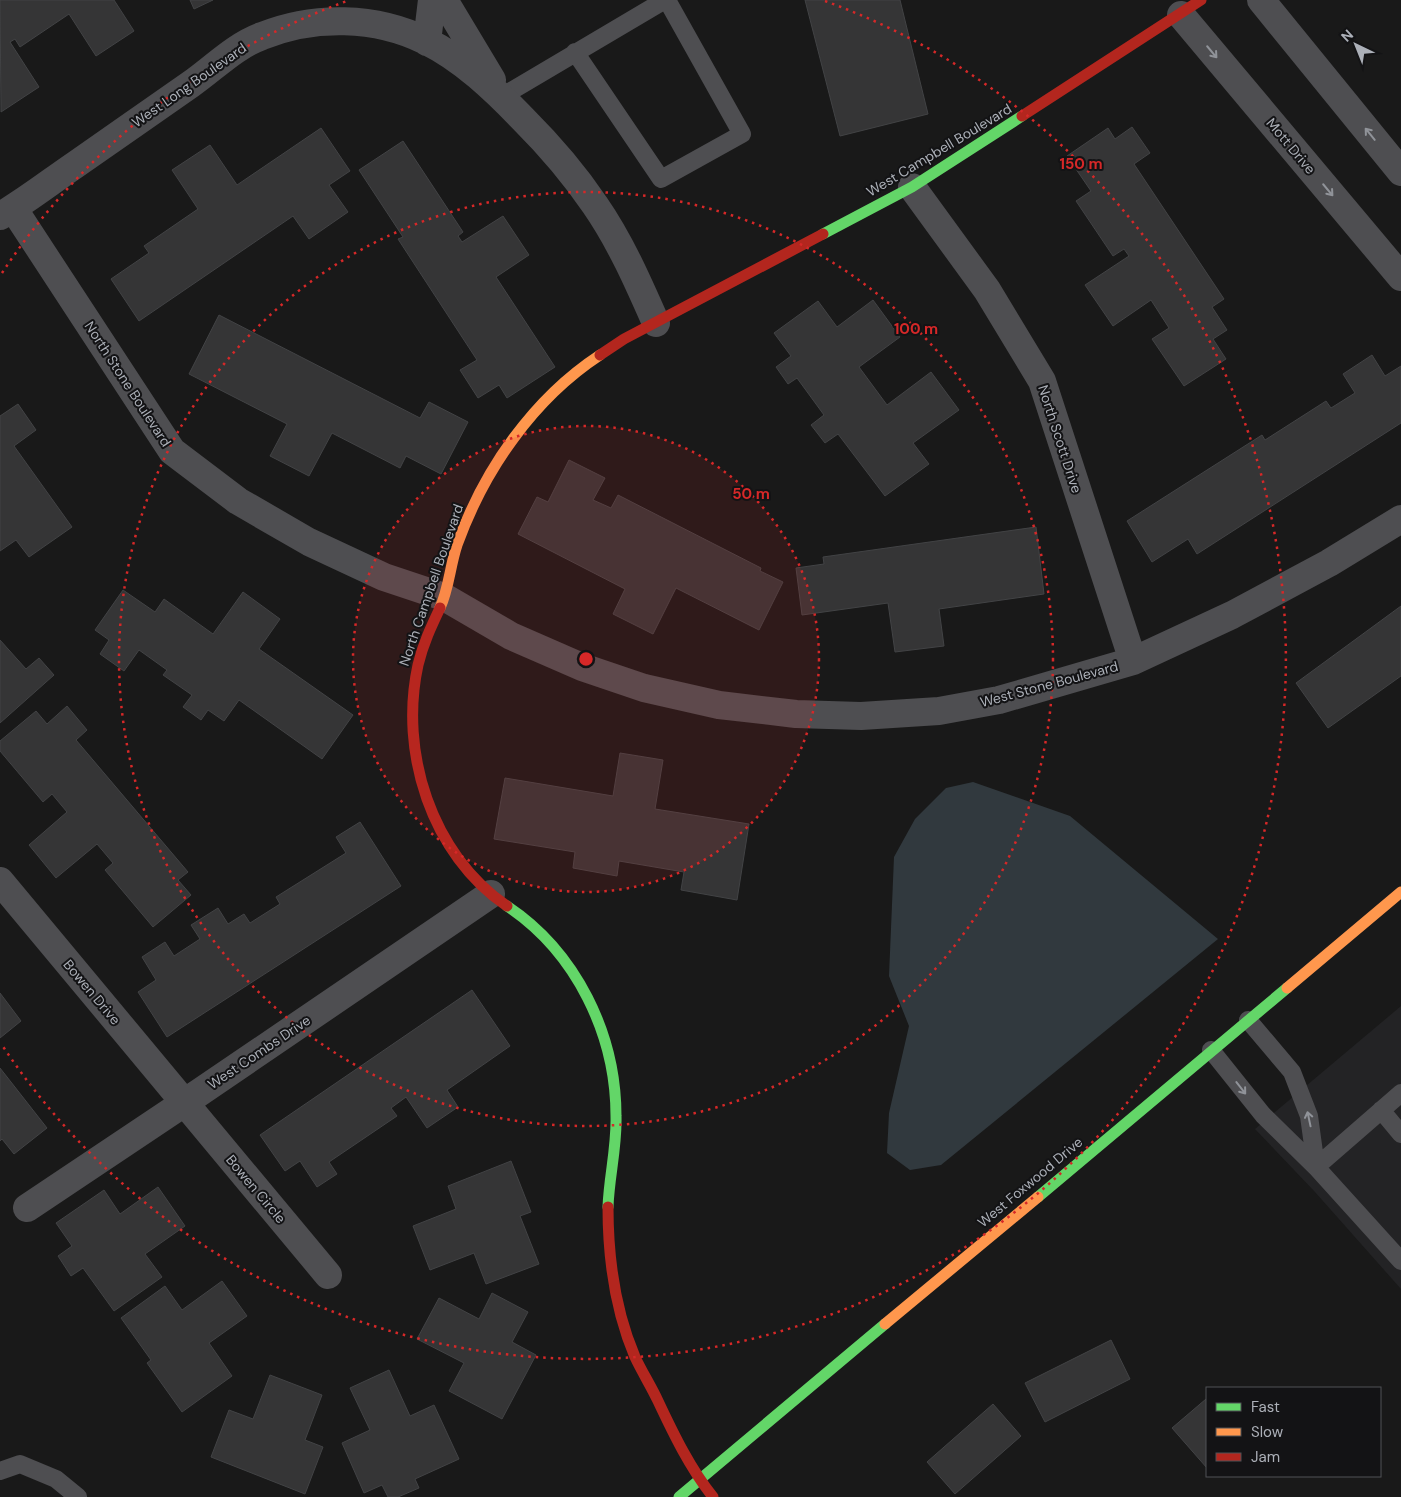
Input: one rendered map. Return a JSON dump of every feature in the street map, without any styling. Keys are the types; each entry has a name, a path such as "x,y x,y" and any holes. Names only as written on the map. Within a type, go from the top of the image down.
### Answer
{"street":[{"path":"427,42 432,0"},
{"path":"444,0 501,97 552,148 595,205 631,267 656,323"},
{"path":"1261,0 1401,172"},
{"name":"West Campbell Boulevard","path":"656,323 912,187 1185,5"},
{"name":"Mott Drive","path":"1185,5 1401,277"},
{"name":"West Long Boulevard","path":"7,212 196,80 228,54 262,36 306,23 344,21 382,25 409,34 427,42 462,64 501,97"},
{"name":"North Scott Drive","path":"912,187 988,290 1042,381 1132,661"},
{"name":"North Stone Boulevard","path":"7,212 172,451 238,501 309,542 384,577 444,597"},
{"name":"North Campbell Boulevard","path":"656,323 624,339 582,368 539,406 503,451 474,504 456,548 444,597 425,639 415,679 412,721 417,766 429,806 448,842 472,875 491,894 528,921 556,949 584,990 604,1036 614,1085 616,1125 608,1207 609,1255 617,1303 635,1355 672,1433 699,1481 713,1497"},
{"name":"West Stone Boulevard","path":"444,597 511,636 582,667 644,688 719,706 796,714 861,716 939,711 999,700 1132,661 1240,610 1328,563 1401,519"},
{"name":"Bowen Drive","path":"0,881 184,1103"},
{"name":"West Foxwood Drive","path":"679,1497 1401,892"},
{"name":"West Combs Drive","path":"27,1208 491,894"},
{"name":"Bowen Circle","path":"184,1103 328,1275"}],"lane":[{"path":"501,97 576,52 666,0 742,134 661,179 576,52"},
{"path":"1248,1020 1292,1072 1309,1116 1316,1167"},
{"path":"1211,1050 1263,1115 1316,1167 1401,1260"},
{"path":"1316,1167 1401,1092"},
{"path":"1381,1110 1401,1134"},
{"path":"0,1471 20,1464 56,1479 78,1497"}],"shaded area":[{"path":"973,782 1070,816 1218,939 941,1165 910,1170 887,1153 889,1113 909,1026 889,976 894,857 915,819 946,788"},
{"path":"1401,1006 1401,1289 1315,1192 1255,1129"}],"building":[{"path":"0,0 114,0 134,31 96,56 69,14 20,47 15,39 10,42 39,87 1,112"},
{"path":"190,0 213,0 194,9"},
{"path":"805,0 900,0 928,114 840,136"},
{"path":"1132,127 1150,153 1134,164 1224,299 1212,307 1227,330 1213,339 1226,359 1184,386 1152,339 1169,328 1151,300 1113,326 1085,285 1129,256 1124,249 1113,256 1076,201 1091,191 1067,156 1108,128 1115,139"},
{"path":"321,128 350,171 329,185 348,212 309,239 293,216 139,321 111,279 149,253 144,246 198,209 172,170 210,145 237,185"},
{"path":"403,141 463,232 458,236 462,242 503,216 529,255 496,277 555,367 507,398 499,385 478,398 460,370 477,360 398,239 403,237 359,170"},
{"path":"873,300 900,337 859,367 887,405 931,372 959,410 913,443 929,464 885,496 838,434 825,443 811,425 824,415 797,378 788,384 776,367 791,356 774,333 818,301 837,327"},
{"path":"219,315 420,418 429,402 468,422 441,474 406,456 400,468 332,433 309,476 270,456 287,424 189,374"},
{"path":"1372,355 1385,376 1401,366 1401,423 1197,554 1188,539 1152,562 1127,521 1262,435 1265,440 1326,401 1331,408 1355,393 1343,374"},
{"path":"18,404 36,430 14,446 72,527 29,557 16,540 0,551 0,416"},
{"path":"569,460 605,478 593,500 611,508 618,495 761,568 760,571 783,582 759,630 676,588 653,634 613,614 625,589 518,534 537,497 548,502"},
{"path":"1036,527 1044,594 939,609 944,646 895,652 888,603 802,615 796,568 824,564 823,557"},
{"path":"123,590 155,612 164,599 213,634 243,592 280,619 259,649 353,715 322,759 239,700 224,721 208,710 201,720 183,707 192,695 163,675 167,670 139,650 124,671 100,654 109,640 95,630"},
{"path":"1401,606 1401,676 1328,728 1296,683"},
{"path":"0,640 26,669 39,658 54,675 0,723"},
{"path":"67,706 87,730 76,740 188,872 178,880 191,895 153,927 105,870 113,863 97,844 56,878 29,845 67,812 52,794 43,802 0,751 0,741 36,711 47,724"},
{"path":"620,753 663,760 655,809 749,824 737,900 681,890 684,872 619,861 617,876 573,868 575,852 494,839 505,778 613,796"},
{"path":"360,822 401,886 167,1037 138,992 156,980 142,957 165,942 174,956 200,939 191,925 218,908 228,924 244,914 250,923 280,904 276,897 346,853 336,837"},
{"path":"472,990 510,1046 447,1090 458,1107 427,1128 406,1097 391,1108 397,1116 329,1162 337,1174 317,1187 300,1161 285,1171 260,1135"},
{"path":"0,993 21,1021 0,1038"},
{"path":"0,1068 47,1128 14,1154 2,1139 0,1141"},
{"path":"511,1161 531,1212 520,1216 539,1264 486,1284 474,1253 430,1270 413,1226 456,1209 448,1186"},
{"path":"158,1187 185,1226 145,1254 162,1277 114,1311 83,1268 71,1276 58,1256 72,1246 56,1223 104,1190 120,1214"},
{"path":"222,1281 247,1316 209,1343 232,1376 182,1412 147,1363 151,1360 121,1318 165,1286 182,1310"},
{"path":"492,1293 528,1312 512,1342 536,1355 502,1419 449,1391 464,1363 417,1339 439,1298 479,1319"},
{"path":"1111,1340 1130,1379 1045,1422 1025,1383"},
{"path":"389,1370 410,1416 434,1405 459,1459 415,1479 419,1488 398,1497 388,1497 382,1485 364,1493 342,1443 370,1430 350,1388"},
{"path":"270,1375 322,1395 305,1440 323,1447 305,1494 211,1457 229,1410 253,1419"},
{"path":"1206,1399 1206,1467 1172,1428"},
{"path":"993,1404 1021,1436 955,1494 927,1462"}],"traffic: fast":[{"path":"823,234 912,187 1022,116"},
{"path":"507,906 531,925 553,947 572,971 600,1026 609,1055 614,1085 616,1116 608,1207"},
{"path":"1038,1197 1287,988"},
{"path":"679,1497 885,1324"}],"traffic: slow":[{"path":"440,608 457,545 468,517 496,464 532,415 553,393 600,355"},
{"path":"1287,988 1401,892"},
{"path":"885,1324 1038,1197"}],"traffic: jam":[{"path":"1022,116 1201,0"},
{"path":"600,355 624,339 823,234"},
{"path":"440,608 420,657 413,698 413,732 418,766 427,799 440,830 458,859 481,884 507,906"},
{"path":"608,1207 609,1245 614,1284 628,1339 635,1357 683,1451 713,1497"}]}
